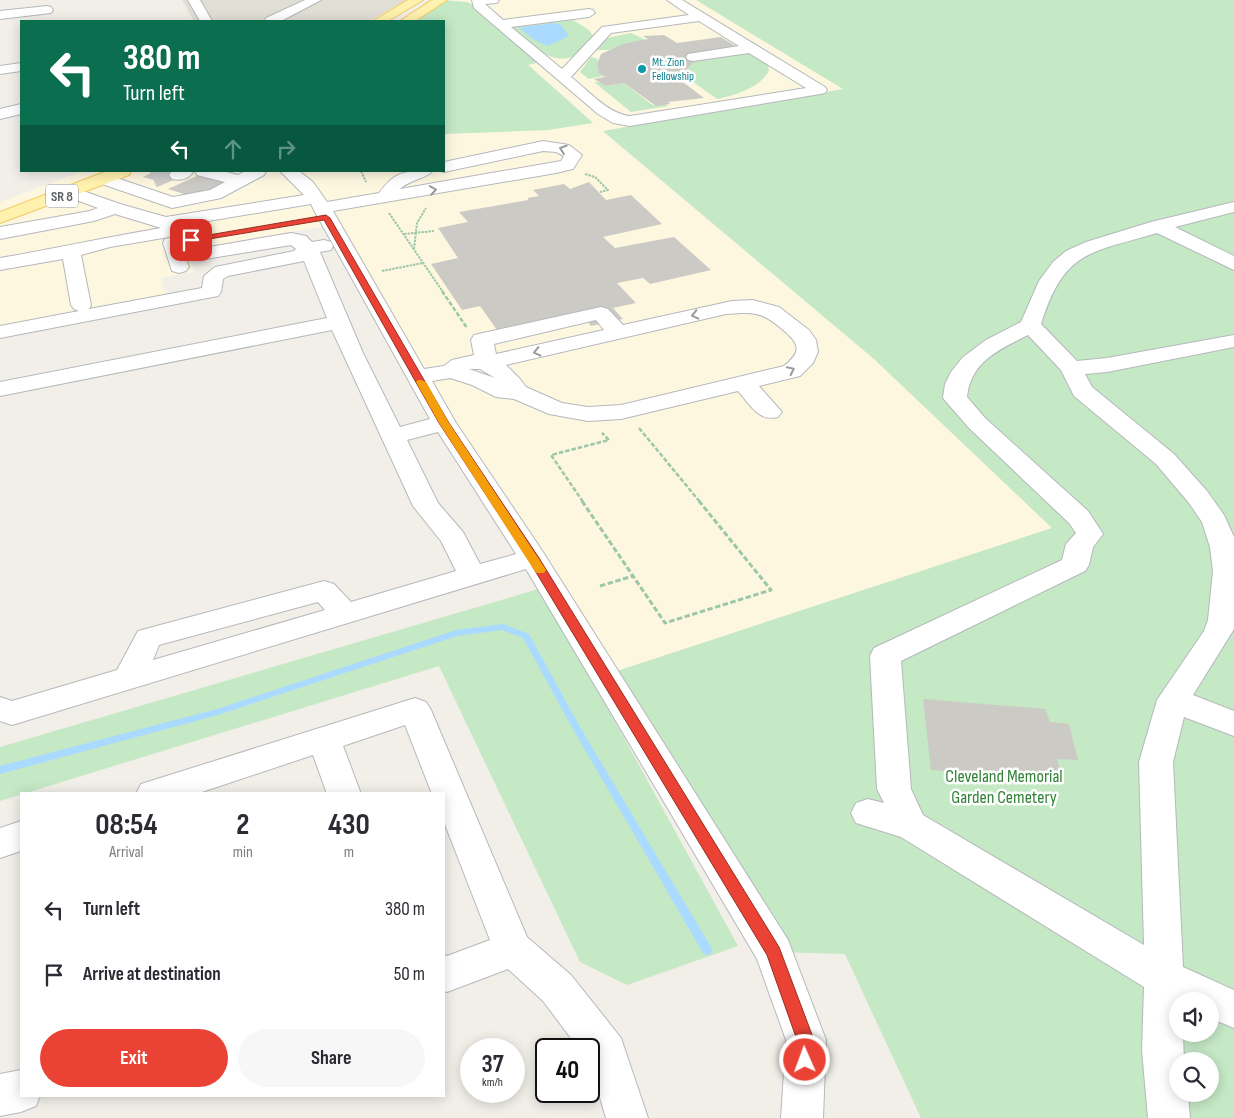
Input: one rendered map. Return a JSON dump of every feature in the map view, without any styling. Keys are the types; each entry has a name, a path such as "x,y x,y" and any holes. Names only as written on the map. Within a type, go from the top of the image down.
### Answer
{"main road":[{"path":"381,20 417,0"},
{"path":"408,20 441,0"},
{"name":"SR 8","path":"0,202 80,172"},
{"name":"SR 8","path":"0,218 105,178 153,179"}],"street":[{"path":"194,0 205,20"},
{"path":"273,20 315,0"},
{"path":"493,0 477,1 478,5 612,118 624,121 820,90 673,0"},
{"path":"572,0 611,29"},
{"path":"0,10 19,8"},
{"path":"0,15 47,10"},
{"path":"502,24 589,12"},
{"path":"563,77 606,30 701,16"},
{"path":"693,57 752,48"},
{"path":"0,70 20,67"},
{"path":"0,114 20,109"},
{"path":"0,264 71,252 109,242 304,213 387,204 430,191 556,168 568,164 574,155 558,146 543,146 445,167"},
{"path":"207,172 240,181"},
{"path":"153,179 160,200 181,203 215,194 256,172"},
{"path":"289,172 307,186 304,213"},
{"path":"387,204 395,182 408,175 420,172"},
{"path":"72,192 114,208 168,233 304,213 340,243 444,423 533,558 774,952 806,1040 802,1118"},
{"path":"911,825 894,790 885,656 1075,565 1080,544 1090,534 1079,517 977,423 956,398 958,377 968,364 982,353 1030,325 1039,299 1052,276 1068,259 1093,246 1158,226 1234,207"},
{"path":"0,233 94,216 114,208"},
{"path":"1158,226 1234,264"},
{"path":"168,233 179,267"},
{"path":"199,254 291,238 298,240 307,249 311,254 340,322 426,506 453,538 473,577"},
{"path":"0,332 211,292 214,276 222,271 300,256 307,249 340,243"},
{"path":"71,252 80,305"},
{"path":"418,378 451,371 480,380 504,392 517,392 557,409 588,414 621,412 792,371 804,362 808,347 806,337 771,310 749,306 726,308 487,363 468,361 457,365 451,371"},
{"path":"0,389 56,377 81,391 232,359 266,336 340,322"},
{"path":"1030,325 1071,368 1082,391 1165,459 1198,497 1224,521 1224,547 1227,571 1223,620 1217,634 1173,700 1156,762 1164,978 1162,1050 1169,1118"},
{"path":"1071,368 1107,365 1234,341"},
{"path":"487,363 498,371 517,392"},
{"path":"744,383 770,412"},
{"path":"393,436 444,423"},
{"path":"0,709 12,713 533,558"},
{"path":"1173,700 1234,724"},
{"path":"159,792 415,710 513,949 556,988 606,1052 626,1118"},
{"path":"324,739 343,792"},
{"path":"868,813 911,825 1164,978 1234,1009"},
{"path":"0,843 20,836"},
{"path":"445,973 513,949"},
{"path":"0,1095 20,1091"}],"path":[{"path":"580,173 595,177 608,190 600,192"},
{"path":"387,204 403,234 468,328"},
{"path":"414,250 416,223 428,205"},
{"path":"403,234 434,231"},
{"path":"378,272 423,263"},
{"path":"602,433 609,440 551,455 665,622 771,590 639,427"},
{"path":"600,586 633,576"}],"shaded area":[{"path":"182,0 407,0 371,20 193,20"},
{"path":"446,0 696,0 844,89 603,132 874,359 1052,528 605,675 330,225 187,250 194,272 161,278 166,297 0,328 0,202 80,172 445,172 445,134 548,130 593,122 528,64 540,62 467,2"}],"green space":[{"path":"441,0 467,2 477,6 541,62 528,65 593,123 548,130 445,134 445,20 408,20"},
{"name":"Cleveland Memorial Garden Cemetery","path":"696,0 1234,0 1234,1118 921,1118 845,954 774,952 605,675 1052,528 874,359 603,131 843,89"},
{"path":"570,18 589,30 593,36 578,54 568,58 550,56 541,52 509,26"},
{"path":"631,33 646,40 608,50 596,50 607,38"},
{"path":"746,50 767,62 769,70 754,86 731,96 717,99 679,72 684,72 696,60"},
{"path":"591,57 598,59 598,69 604,76 589,79 580,72"},
{"path":"594,82 601,82 606,86 624,83 651,104 656,106 665,104 668,106 631,112"},
{"path":"542,588 738,946 627,985 580,962 439,666 29,792 20,792 20,795 0,801 0,747"}],"water":[{"path":"553,23 561,25 569,36 547,46 519,28"}],"building":[{"name":"Mt. Zion Fellowship","path":"664,35 677,43 721,37 739,48 696,60 684,72 671,73 704,98 668,102 670,104 656,106 624,83 606,86 594,79 605,77 599,73 597,64 601,54 623,44 648,39 643,36"},
{"path":"153,172 168,172 181,176 166,183 143,177"},
{"path":"199,175 228,183 197,198 168,189"},
{"path":"589,182 606,200 631,195 662,224 603,237 615,248 674,237 711,270 650,284 643,278 617,283 636,303 613,308 623,319 591,326 579,312 497,330 480,306 462,310 431,264 458,258 438,228 468,222 459,212 528,200 528,198 539,196 533,190 564,184 570,189"},
{"path":"923,699 1045,709 1050,722 1069,724 1078,760 1057,759 1063,781 931,770"}],"waterway":[{"path":"0,770 218,712 456,633 503,627 526,636 577,729 707,950"}],"tunnel":[{"path":"153,179 169,172"}],"slow traffic":[{"path":"421,382 444,423 500,506 540,570"}],"place":[{"name":"Mt. Zion Fellowship","path":"642,69"}],"route":[{"path":"191,240 326,218 444,423 533,558 774,952 806,1040 805,1060"}]}
